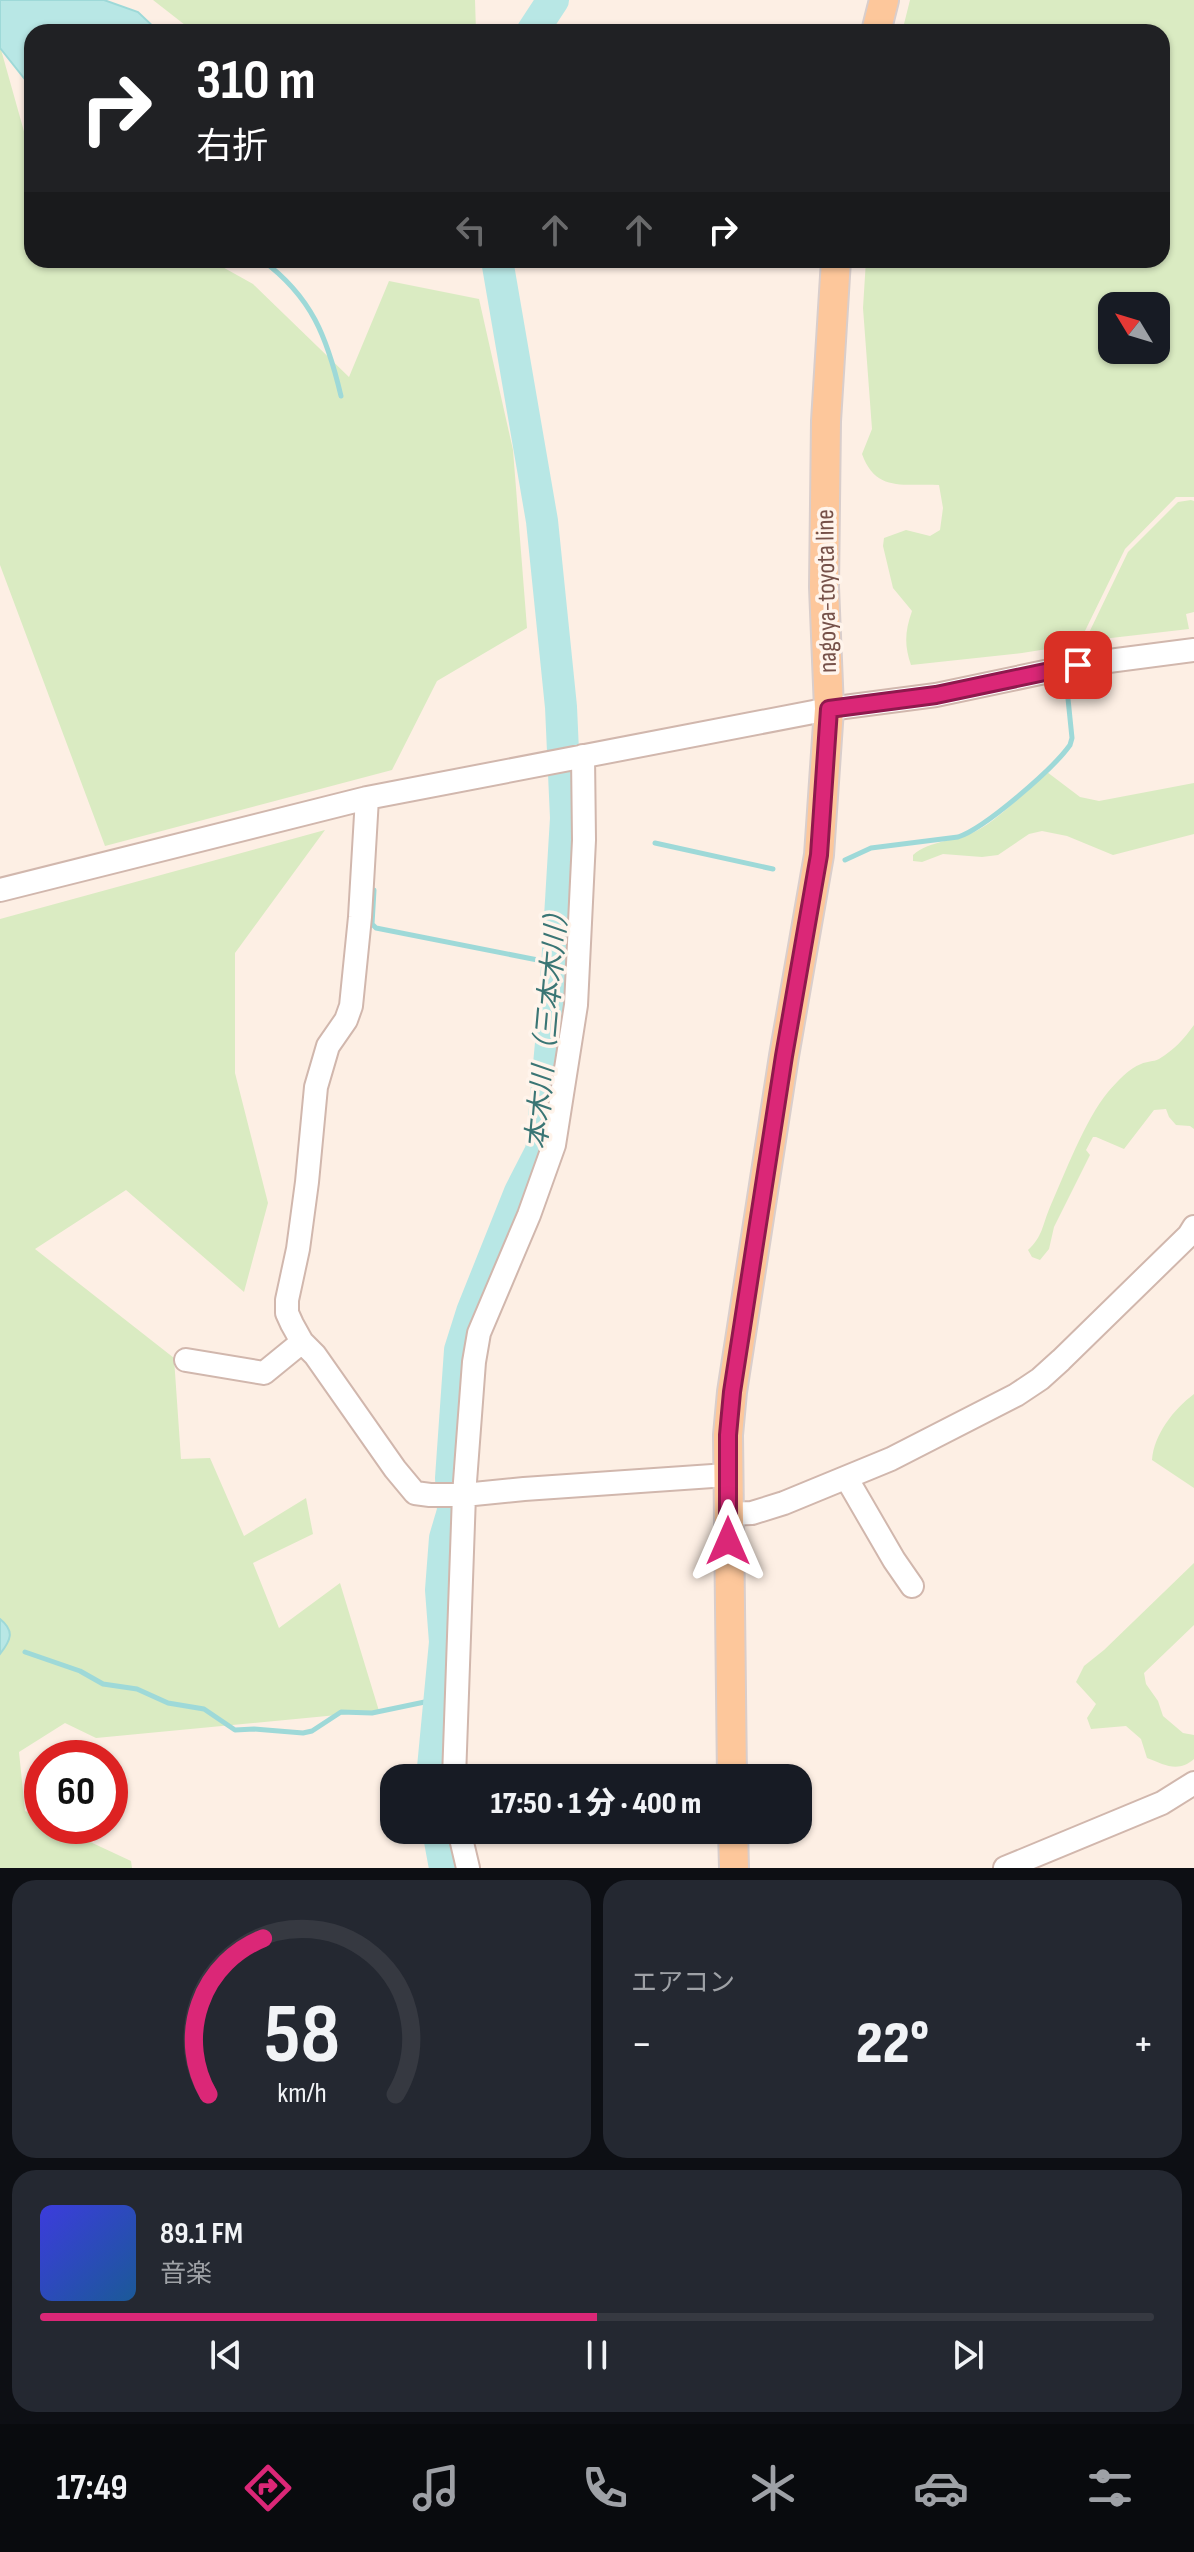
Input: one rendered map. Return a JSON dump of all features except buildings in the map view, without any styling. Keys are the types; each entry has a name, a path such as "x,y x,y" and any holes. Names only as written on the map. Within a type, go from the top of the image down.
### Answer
{"main road":[{"path":"878,24 884,0"},
{"name":"nagoya-toyota line","path":"732,1764 727,1475 732,1392 784,1056 819,855 829,709 824,587 826,421 836,268"},
{"path":"733,1844 734,1868"}],"street":[{"path":"0,890 367,798 829,709 936,695 1078,665 1194,650"},
{"path":"454,1764 464,1495 472,1384 479,1333 529,1215 554,1145 576,1005 584,855 581,756"},
{"path":"367,798 351,1006 346,1020 328,1046 316,1087 298,1249 287,1300 287,1313 302,1342 315,1355 415,1493 464,1495 727,1475"},
{"path":"728,1514 752,1513 847,1479 1016,1395 1040,1379 1194,1227"},
{"path":"186,1360 264,1373 302,1342"},
{"path":"847,1479 912,1586"},
{"path":"1005,1868 1037,1863 1162,1803 1194,1783"},
{"path":"462,1844 468,1868"}],"green space":[{"path":"153,0 475,0 476,24 184,24"},
{"path":"910,0 1194,0 1194,497 1176,497 1125,549 1084,633 1066,646 911,665 906,638 912,611 893,588 883,546 884,538 906,530 930,536 940,530 943,508 939,485 903,485 875,475 862,454 872,429 863,308 866,268 1170,268 1170,24 904,24"},
{"path":"0,46 24,132 24,268 224,268 253,284 349,377 389,281 479,299 513,450 527,628 437,681 392,770 105,846 0,565"},
{"path":"1194,501 1194,612 1186,614 1189,629 1085,641 1128,552 1178,502"},
{"path":"1047,772 1080,797 1099,801 1194,783 1194,834 1113,855 1067,836 1042,831 1029,834 998,855 943,854 922,862 913,861 913,855 920,850 970,834 987,825"},
{"path":"325,830 235,953 235,1073 268,1203 244,1292 126,1190 35,1249 174,1358 181,1459 210,1458 244,1536 306,1498 313,1534 253,1563 279,1628 340,1583 379,1711 96,1738 65,1723 38,1740 24,1740 24,1749 19,1752 24,1844 95,1844 131,1861 132,1868 0,1868 0,919"},
{"path":"1194,1025 1194,1129 1176,1125 1166,1109 1154,1110 1124,1149 1093,1137 1086,1150 1090,1155 1054,1227 1049,1249 1040,1260 1032,1257 1028,1250 1039,1235 1091,1117 1108,1092 1137,1066 1164,1056"},
{"path":"1194,1394 1194,1488 1152,1460 1166,1423"},
{"path":"1194,1563 1194,1625 1144,1673 1146,1684 1158,1701 1163,1716 1183,1733 1194,1735 1194,1759 1177,1767 1147,1758 1141,1739 1126,1726 1091,1729 1087,1718 1096,1704 1076,1682 1084,1666"}],"water":[{"path":"0,0 104,0 138,12 151,24 24,24 24,78 0,48"},
{"path":"0,1619 10,1636 0,1654"}],"waterway":[{"name":"本木川（三本木川）","path":"537,24 553,0"},
{"path":"272,268 293,289 315,320 330,355 341,396"},
{"name":"本木川（三本木川）","path":"433,1764 445,1642 441,1590 445,1538 453,1511 451,1478 460,1350 520,1192 541,1151 555,1000 566,818 561,707 542,521 498,268"},
{"path":"845,860 871,848 958,837 1018,797 1070,745 1067,689"},
{"path":"655,843 773,869"},
{"path":"374,890 372,924 376,928 558,964"},
{"path":"25,1652 80,1671 103,1684 137,1689 168,1703 204,1709 235,1730 303,1733 312,1731 341,1712 372,1713 439,1699"},
{"name":"本木川（三本木川）","path":"441,1844 445,1868"}],"route":[{"path":"728,1541 728,1435 732,1392 784,1056 819,855 829,709 936,695 1078,665"}]}
